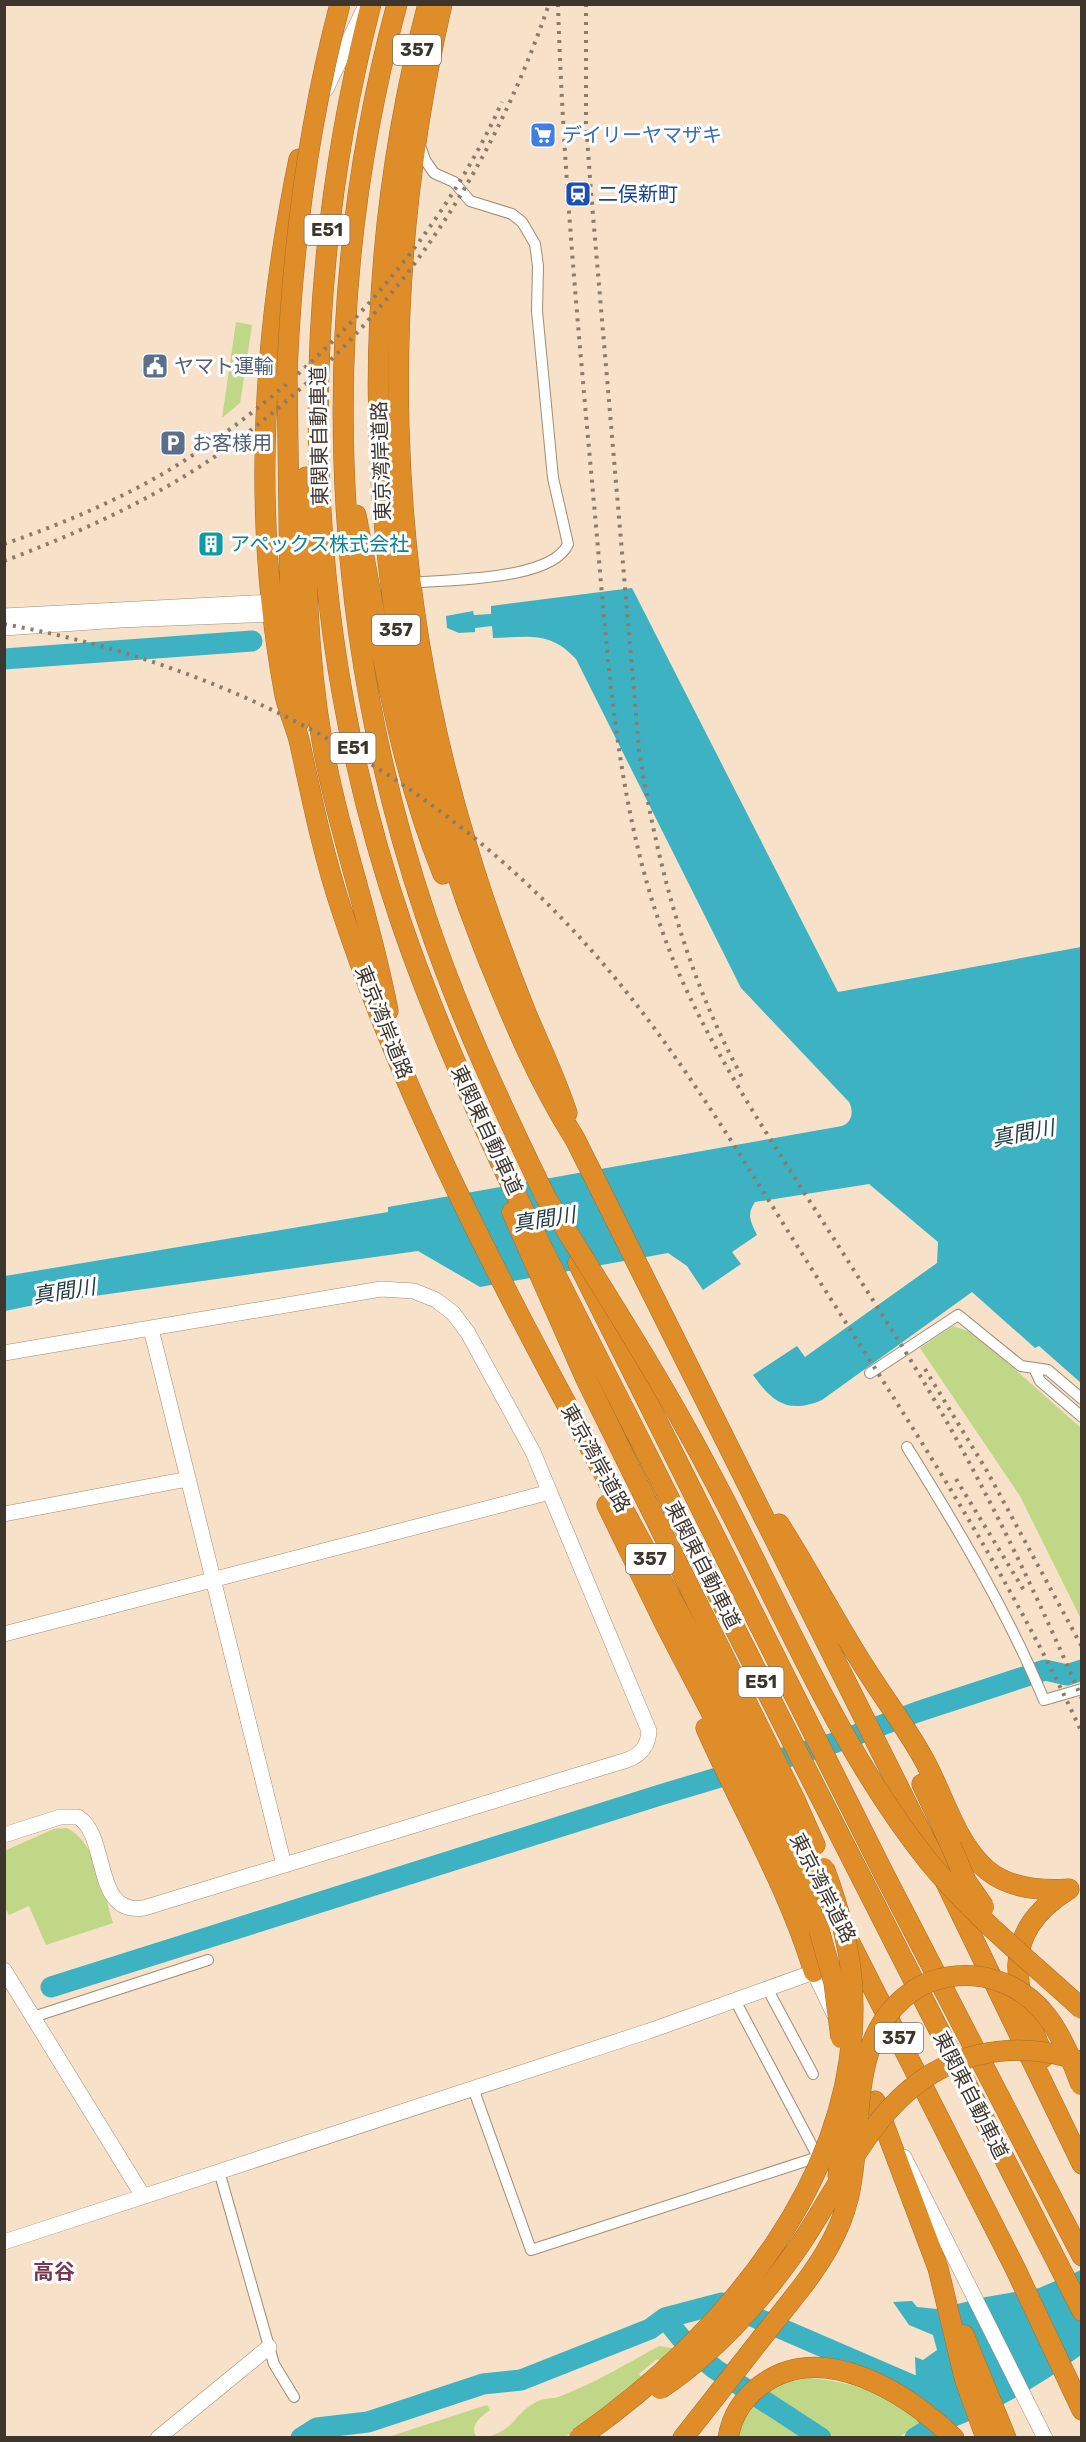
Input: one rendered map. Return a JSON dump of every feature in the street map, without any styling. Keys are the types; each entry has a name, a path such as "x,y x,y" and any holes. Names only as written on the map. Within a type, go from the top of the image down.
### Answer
{"highway":[{"name":"東京湾岸道路","path":"342,4 316,89 298,162 279,279 268,386 266,491 274,608 285,696 299,740 313,806 340,905 397,1058 515,1310 768,1817 1015,2268 1082,2410"},
{"name":"東京湾岸道路","path":"299,740 299,694 290,587 287,374 292,280 303,191 322,79 342,4"},
{"name":"東関東自動車道","path":"369,4 332,195 322,281 317,377 318,482 323,554 334,645 347,722 376,841 402,925 473,1102 562,1286 851,1862 1082,2311"},
{"name":"東関東自動車道","path":"397,4 377,89 357,199 348,281 342,377 342,448 345,516 353,600 365,680 389,791 413,876 440,956 499,1098 545,1196 884,1874 1079,2252"},
{"name":"東京湾岸道路","path":"428,4 399,145 383,275 379,445 386,547 397,634 420,749 438,820 493,972 894,1779 1082,2164"},
{"name":"東京湾岸道路","path":"442,4 417,136 404,237 398,345 399,444 411,583 431,706 466,843 491,923 545,1073"},
{"path":"317,377 306,459 305,507 314,683 327,765 360,902 382,978 397,1058"},
{"path":"342,448 383,665 406,767 427,832 459,913 493,972"},
{"path":"473,1102 515,1220 559,1320 799,1809 824,1868 841,1919 852,1983 850,2044 840,2101 807,2190 780,2236 753,2276 706,2330 640,2392 580,2438"},
{"path":"545,1196 707,1467 842,1732 879,1792 930,1862 959,1895 1082,2009"},
{"path":"515,1310 666,1626 681,1670 709,1735 768,1817 809,1902 819,1930 838,2003 844,2063 843,2114 841,2154 833,2213 818,2258 805,2283"},
{"path":"722,1436 800,1558 866,1668 963,1840 988,1871 1013,1884 1032,1888 1075,1887"},
{"path":"918,1761 966,1881 994,1920 1046,1969 1082,1996"},
{"path":"768,1817 792,1909 814,1972"},
{"path":"1075,1887 1044,1908 1029,1929 1020,1950 1017,1973 1023,2007 1082,2145"},
{"path":"683,2438 805,2283 835,2235 848,2200 862,2085 871,2042 886,2015 907,1995 928,1983 960,1976 996,1980 1010,1985 1036,2003 1052,2021 1068,2050 1082,2086"},
{"path":"580,2438 665,2385 708,2350 747,2312 799,2247 874,2127 914,2085 949,2064 990,2052 1037,2051 1082,2062"},
{"path":"875,2101 916,2206 947,2300 1006,2438"},
{"path":"947,2300 957,2352 986,2438"},
{"path":"728,2438 738,2408 756,2389 780,2374 811,2368 832,2369 855,2375 894,2392 954,2438"}],"street":[{"path":"298,162 312,123 348,40 369,4"},
{"path":"411,583 534,569 560,558 568,544 553,478 537,311 538,266 535,244 522,222 512,214 470,201 454,182 434,173 425,160 417,136"},
{"path":"4,616 38,619 274,608"},
{"path":"4,628 38,619"},
{"path":"4,1353 381,1289 403,1289 426,1295 445,1306 465,1328 533,1452 647,1724 646,1746 640,1753 627,1760 136,1909 120,1905 114,1898 89,1827 78,1817 60,1817 4,1835"},
{"path":"870,1373 958,1315 1022,1366 1048,1370 1082,1399"},
{"path":"151,1329 284,1865"},
{"path":"1034,1368 1040,1381 1082,1417"},
{"path":"907,1448 966,1543 1044,1700 1082,1689"},
{"path":"4,1514 188,1479"},
{"path":"4,1634 550,1492"},
{"path":"33,2017 208,1960"},
{"path":"4,1970 143,2196"},
{"path":"4,2242 736,2002 814,1972 875,2101 955,2255 1045,2438"},
{"path":"768,1990 813,2074"},
{"path":"473,2088 531,2250 818,2157 736,2002"},
{"path":"219,2171 274,2364 294,2397"},
{"path":"158,2438 269,2347"}],"green space":[{"path":"236,322 252,325 240,403 222,418"},
{"path":"953,1326 974,1333 1081,1428 1081,1619 1020,1496 920,1348"},
{"path":"67,1828 86,1845 93,1857 113,1923 46,1945 29,1906 9,1915 5,1908 4,1851 54,1829"},
{"path":"659,2346 683,2350 665,2365 657,2359 639,2374 645,2380 626,2396 565,2437 482,2438 502,2431 523,2411 538,2401 561,2396 586,2385"},
{"path":"809,2378 840,2382 869,2391 896,2404 921,2423 899,2437 834,2437 763,2394 779,2384"},
{"path":"753,2402 806,2437 737,2436 738,2426"},
{"path":"487,2405 490,2410 475,2425 476,2437 388,2437"}],"water":[{"name":"真間川","path":"632,588 838,992 1081,947 1081,1383 1039,1346 1035,1348 972,1292 822,1400 791,1406 768,1393 753,1375 797,1346 805,1357 937,1263 938,1242 869,1184 755,1202 750,1215 757,1235 732,1252 741,1264 703,1290 687,1266 668,1253 480,1287 418,1251 44,1303 5,1311 5,1276 388,1212 388,1207 842,1126 848,1122 852,1113 849,1102 741,988 576,659 566,650 548,640 528,637 493,638 492,626 475,628 475,632 459,633 447,628 446,616 473,611 474,615 491,614 491,606"},
{"path":"1081,2270 1081,2355 1047,2379 1011,2400 954,2427 934,2435 918,2422 915,2357 923,2360 937,2350 933,2335 909,2325 893,2302 912,2301 917,2307 937,2309 986,2297 1039,2288"}],"waterway":[{"path":"4,659 252,641"},
{"path":"51,1987 660,1795 834,1743 917,1712 1045,1670 1067,1675 1082,1670"},
{"path":"301,2438 317,2428 368,2422 483,2384 521,2380 650,2329 665,2318 722,2303 916,2387"},
{"path":"665,2318 689,2348 715,2369 821,2438"},
{"path":"915,2438 928,2430"}],"railway":[{"path":"4,561 94,524 180,479 234,443 289,399 339,352 385,301 426,248 462,192 495,132 524,70 549,4"},
{"path":"558,4 572,254 611,684 628,803 641,862 658,920 680,976 739,1089 900,1343 975,1473 1020,1563 1082,1699"},
{"path":"586,4 586,123 639,750 655,836 677,919 706,1001 743,1079"},
{"path":"4,544 79,515 127,493 174,467 244,419 289,382 333,341 411,252 445,204 476,154 502,102"},
{"path":"4,624 90,643 173,669 253,701 330,740 404,785 473,837 538,895 599,959 631,997 719,1122 962,1508 1025,1619 1082,1733"},
{"path":"925,1369 987,1471 1082,1647"},
{"path":"956,1479 1025,1592"}],"place":[{"name":"デイリーヤマザキ","path":"543,135"},
{"name":"二俣新町","path":"578,194"},
{"name":"ヤマト運輸","path":"155,366"},
{"name":"お客様用","path":"173,443"},
{"name":"アペックス株式会社","path":"211,544"}],"district":[{"name":"高谷","path":"54,2271"}]}
